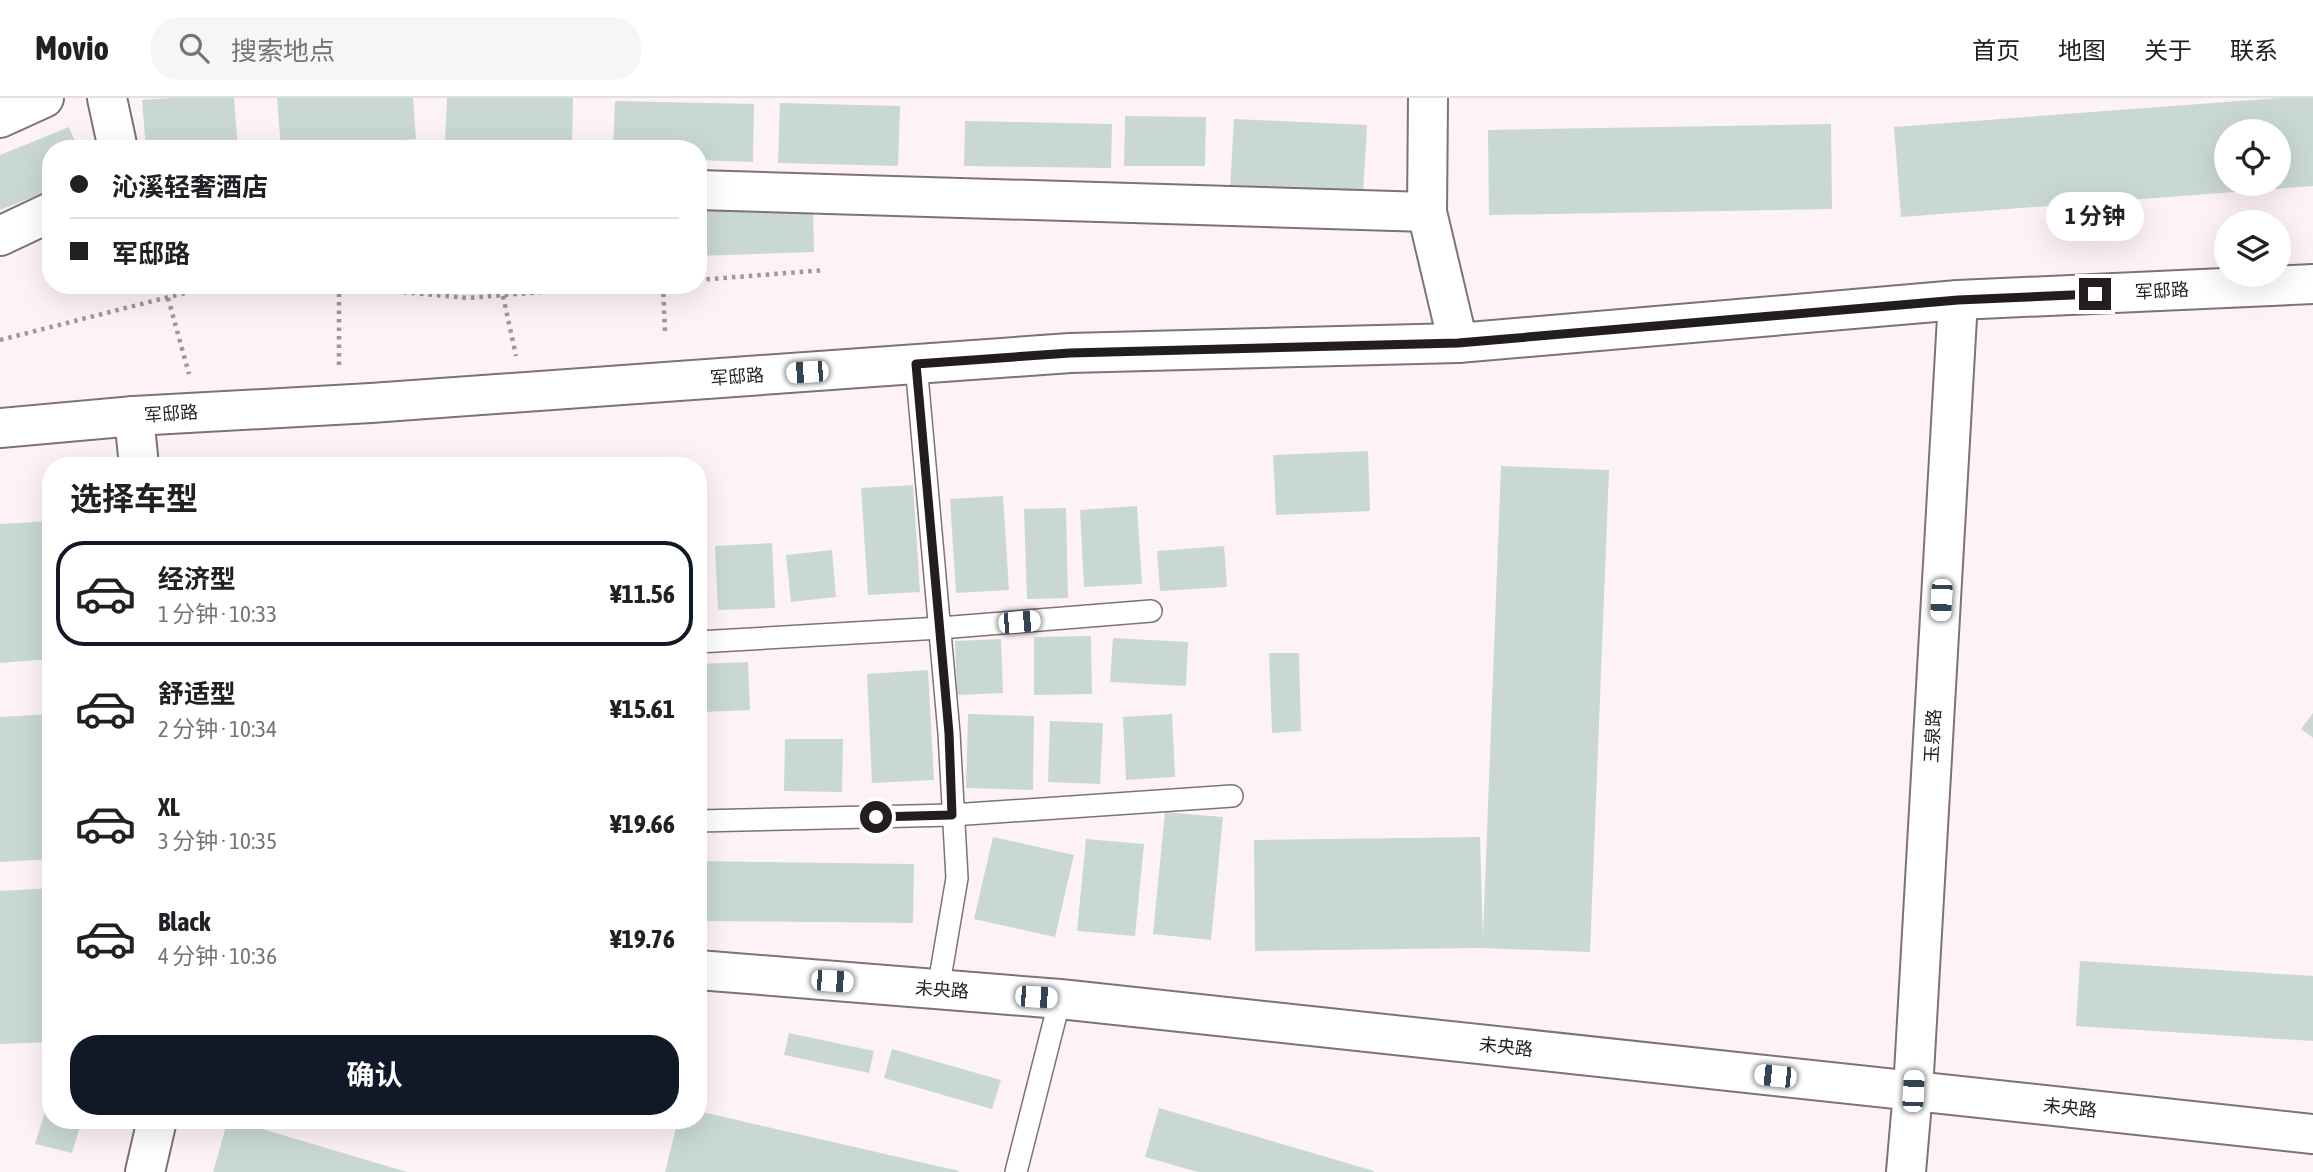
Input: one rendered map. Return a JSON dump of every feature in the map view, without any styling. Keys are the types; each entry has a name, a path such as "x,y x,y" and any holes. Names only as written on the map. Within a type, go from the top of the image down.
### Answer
{"street":[{"path":"0,118 44,98"},
{"path":"107,98 116,140"},
{"path":"1428,98 1427,212 1458,343"},
{"path":"707,190 1427,212"},
{"path":"0,236 42,216"},
{"name":"军邸路","path":"0,428 134,416 339,405 1070,353 1458,343 1958,300 2313,284"},
{"name":"玉泉路","path":"1906,1172 1913,1091 1958,300"},
{"path":"134,416 138,457"},
{"name":"未央路","path":"707,971 1060,999 2313,1134"},
{"path":"145,1172 155,1129"}],"lane":[{"path":"916,364 949,733 957,878 938,990"},
{"path":"707,641 940,628 1151,611"},
{"path":"707,821 952,815 1232,796"},
{"path":"1016,1172 1060,999"}],"path":[{"path":"707,279 825,270"},
{"path":"0,340 183,294"},
{"path":"339,294 339,405"},
{"path":"424,294 467,298 526,294"},
{"path":"663,294 665,331"},
{"path":"503,296 516,357"},
{"path":"168,298 199,412"}],"building":[{"path":"234,98 237,140 145,140 142,100"},
{"path":"277,98 413,98 416,139 280,140"},
{"path":"447,98 573,98 572,140 445,140"},
{"path":"2279,98 2313,98 2313,186 2291,188 2291,119 2214,119 2214,193 1901,217 1894,127"},
{"path":"615,101 754,104 753,162 707,160 707,140 613,140"},
{"path":"780,103 900,106 898,166 778,163"},
{"path":"1125,116 1206,117 1205,166 1124,166"},
{"path":"1234,119 1367,125 1363,194 1230,188"},
{"path":"965,121 1112,124 1111,168 964,166"},
{"path":"1831,124 1832,209 1489,215 1488,130"},
{"path":"69,127 74,140 42,140 42,194 0,210 0,155"},
{"path":"813,207 814,252 707,256 707,211"},
{"path":"1368,451 1370,511 1276,515 1273,455"},
{"path":"1501,466 1609,470 1590,952 1482,948 1255,951 1254,840 1480,837 1483,936"},
{"path":"913,485 920,592 868,595 861,488"},
{"path":"1003,496 1009,590 956,593 950,499"},
{"path":"1137,506 1142,584 1084,587 1080,510"},
{"path":"1066,508 1068,598 1027,599 1024,509"},
{"path":"42,522 42,660 0,663 0,524"},
{"path":"772,543 775,608 718,610 715,546"},
{"path":"1224,546 1227,587 1160,591 1157,551"},
{"path":"832,550 836,597 791,602 786,555"},
{"path":"1091,636 1092,694 1034,695 1034,637"},
{"path":"1113,638 1188,642 1186,686 1110,682"},
{"path":"1001,639 1003,693 957,695 955,641"},
{"path":"1269,653 1299,653 1301,731 1272,733"},
{"path":"748,662 750,710 707,712 707,664"},
{"path":"928,670 934,780 872,783 867,674"},
{"path":"2313,713 2313,738 2301,729"},
{"path":"968,714 1034,716 1033,790 966,788"},
{"path":"1172,714 1175,777 1126,780 1123,717"},
{"path":"42,715 42,860 0,862 0,717"},
{"path":"1050,721 1103,723 1100,784 1048,782"},
{"path":"785,739 843,739 842,792 784,791"},
{"path":"1165,812 1223,817 1211,940 1153,934"},
{"path":"993,837 1074,855 1055,937 974,919"},
{"path":"1086,839 1144,844 1135,936 1077,931"},
{"path":"707,861 914,864 913,923 707,921"},
{"path":"42,889 42,1042 0,1044 0,891"},
{"path":"2080,961 2313,976 2313,1041 2076,1026"},
{"path":"789,1033 874,1051 869,1073 784,1055"},
{"path":"892,1049 1001,1080 992,1109 884,1078"},
{"path":"1159,1108 1374,1172 1198,1172 1145,1157"},
{"path":"707,1113 959,1171 959,1172 665,1172 676,1129 707,1129"},
{"path":"42,1121 42,1129 79,1129 72,1153 35,1144"},
{"path":"225,1129 262,1129 407,1172 213,1172"}],"route":[{"path":"876,817 952,815 949,733 916,364 1070,353 1458,343 1958,300 2095,294"}]}
